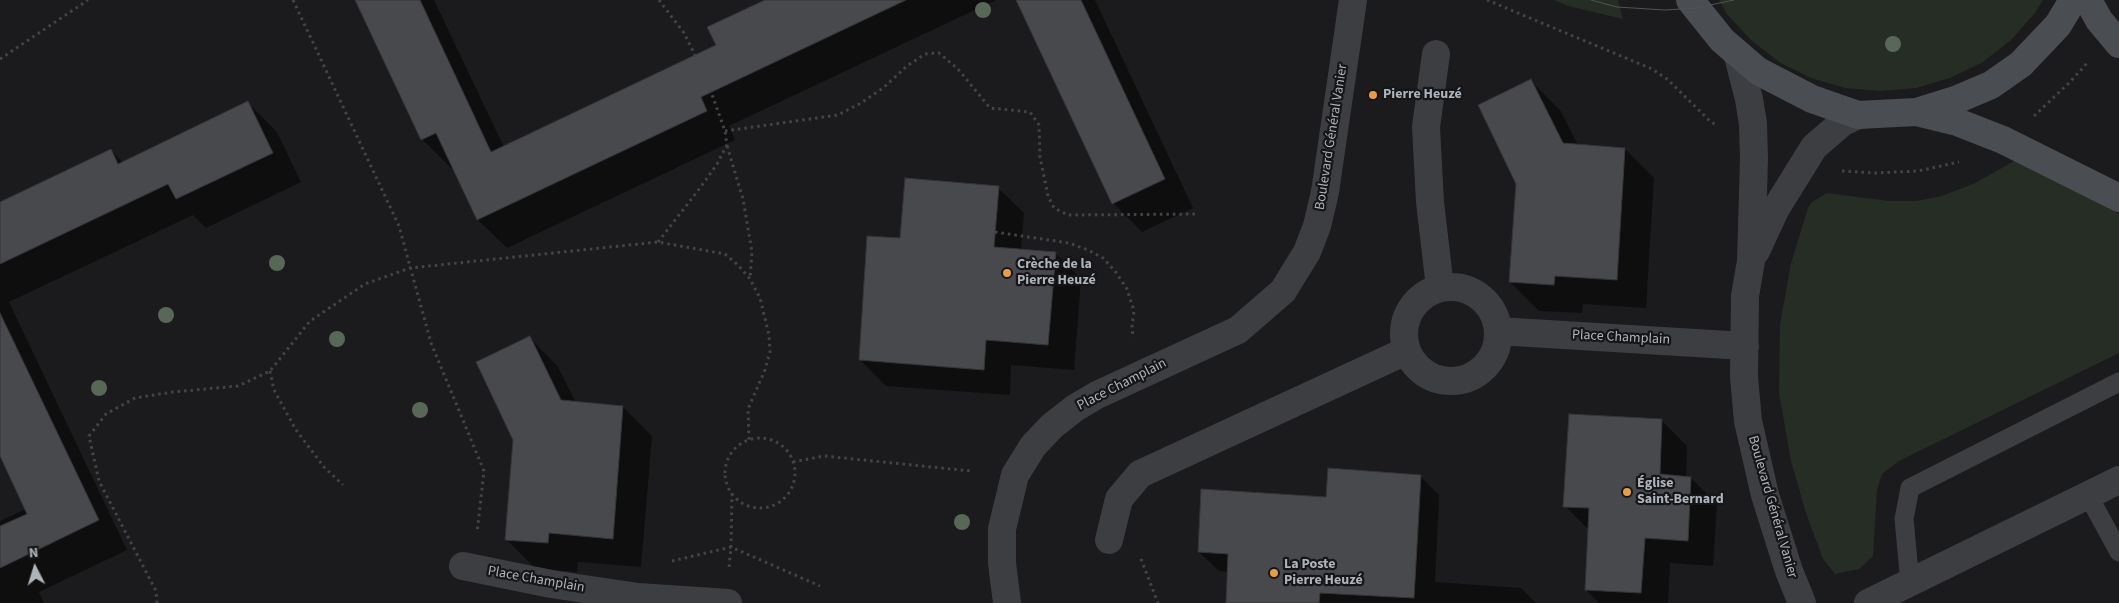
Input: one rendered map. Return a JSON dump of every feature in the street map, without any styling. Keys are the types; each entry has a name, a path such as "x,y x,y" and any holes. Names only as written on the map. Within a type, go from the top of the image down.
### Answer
{"main road":[{"path":"1690,0 1722,40 1738,56 1758,71 1812,99 1858,114 1916,112 1958,99 1990,85 2021,64 2058,25 2073,0"},
{"path":"2088,0 2114,38"},
{"path":"1916,112 1957,122 2004,140 2119,198"}],"street":[{"name":"Boulevard Général Vanier","path":"1258,314 1283,291 1307,252 1317,226 1325,192 1353,0"},
{"path":"1436,54 1426,127 1430,202 1440,288"},
{"name":"Boulevard Général Vanier","path":"1738,56 1750,99 1754,158 1751,261 1745,296 1744,377 1748,421 1755,456 1788,571 1802,603"},
{"name":"Boulevard Général Vanier","path":"1751,261 1775,210 1814,147 1842,122 1858,114"},
{"path":"1457,287 1472,292 1485,302 1494,316 1498,331 1497,346 1491,360 1481,371 1468,379 1453,381 1438,380 1425,374 1414,364 1406,351 1403,335 1405,319 1413,305 1425,294 1440,288 1457,287"},
{"name":"Place Champlain","path":"1007,603 1002,563 1002,529 1015,475 1033,446 1052,426 1075,408 1097,395 1238,330 1258,314"},
{"name":"Place Champlain","path":"1498,331 1744,346"},
{"path":"1108,540 1119,499 1140,474 1406,351"},
{"path":"1868,603 2119,480"},
{"name":"Place Champlain","path":"463,566 551,584 638,597 728,603"}],"lane":[{"path":"1910,582 1904,519 1910,488 2119,382"},
{"path":"2088,495 2119,552"}],"path":[{"path":"0,59 88,0"},
{"path":"294,0 400,226 431,344 484,471 476,542"},
{"path":"658,0 684,33 696,57"},
{"path":"1487,0 1652,69 1667,79 1712,122 1720,127"},
{"path":"2027,122 2114,38"},
{"path":"726,132 838,115 861,103 925,54 939,53 958,69 990,108 1030,112 1039,125 1040,157 1048,196 1054,208 1068,215 1199,214"},
{"path":"709,86 726,132 727,145 743,199 752,252 750,278"},
{"path":"658,242 700,188 717,164 727,145"},
{"path":"1838,171 1875,173 1918,171 1961,161"},
{"path":"996,232 1069,243 1103,258 1115,271 1127,290 1134,311 1133,338"},
{"path":"157,603 156,591 99,482 89,436 106,414 135,398 172,392 238,386 270,370 310,321 364,284 410,268 658,242 724,254 750,278 765,313 770,352 765,370 748,409 749,440"},
{"path":"270,370 274,390 296,430 324,467 343,485"},
{"path":"760,438 780,444 793,462 793,484 788,493 775,504 760,508 749,506 739,501 732,493 725,478 726,462 731,452 749,440 760,438"},
{"path":"793,462 824,456 972,471"},
{"path":"730,554 732,493"},
{"path":"665,563 731,547 820,586"},
{"path":"1141,559 1158,603"}],"shaded area":[{"path":"1554,0 1618,0 1623,19 1568,6"},
{"path":"1719,0 2043,0 2035,13 2011,40 1983,62 1950,78 1916,88 1881,91 1845,88 1811,78 1779,62 1751,40 1727,14"},
{"path":"2016,160 2119,214 2119,353 1899,461 1882,474 1877,490 1873,556 1859,569 1835,574 1823,559 1806,513 1791,461 1779,393 1780,325 1791,263 1808,208 1812,202 1827,193 1889,201 1916,201 1942,196 1975,183"}],"building":[{"path":"355,0 420,0 491,152 716,45 707,27 765,0 906,0 701,97 707,111 477,220 436,133 421,140"},
{"path":"1016,0 1081,0 1165,179 1112,204"},
{"path":"1531,79 1563,143 1625,148 1617,280 1555,276 1554,285 1509,282 1516,184 1478,105"},
{"path":"248,101 273,153 176,199 168,184 0,264 0,202 111,149 118,164"},
{"name":"Crèche de la Pierre Heuzé","path":"905,178 999,186 994,247 1056,252 1048,345 986,340 984,370 859,360 867,236 900,238"},
{"path":"0,313 99,520 0,568 0,526 27,514 0,456"},
{"path":"530,336 561,400 623,406 613,539 549,533 548,543 505,540 513,440 476,362"},
{"name":"Église Saint-Bernard","path":"1569,414 1662,419 1660,474 1691,477 1688,541 1645,538 1641,593 1585,590 1589,508 1563,507"},
{"path":"1328,468 1421,475 1414,598 1320,593 1319,603 1226,603 1228,554 1198,552 1201,489 1326,497"}],"tram line":[{"path":"1591,0 1617,7 1665,10 1696,8 1734,0"}],"place":[{"name":"Pierre Heuzé","path":"1373,95"},
{"name":"Crèche de la Pierre Heuzé","path":"1007,273"},
{"name":"Église Saint-Bernard","path":"1627,492"},
{"name":"La Poste Pierre Heuzé","path":"1274,573"}]}
